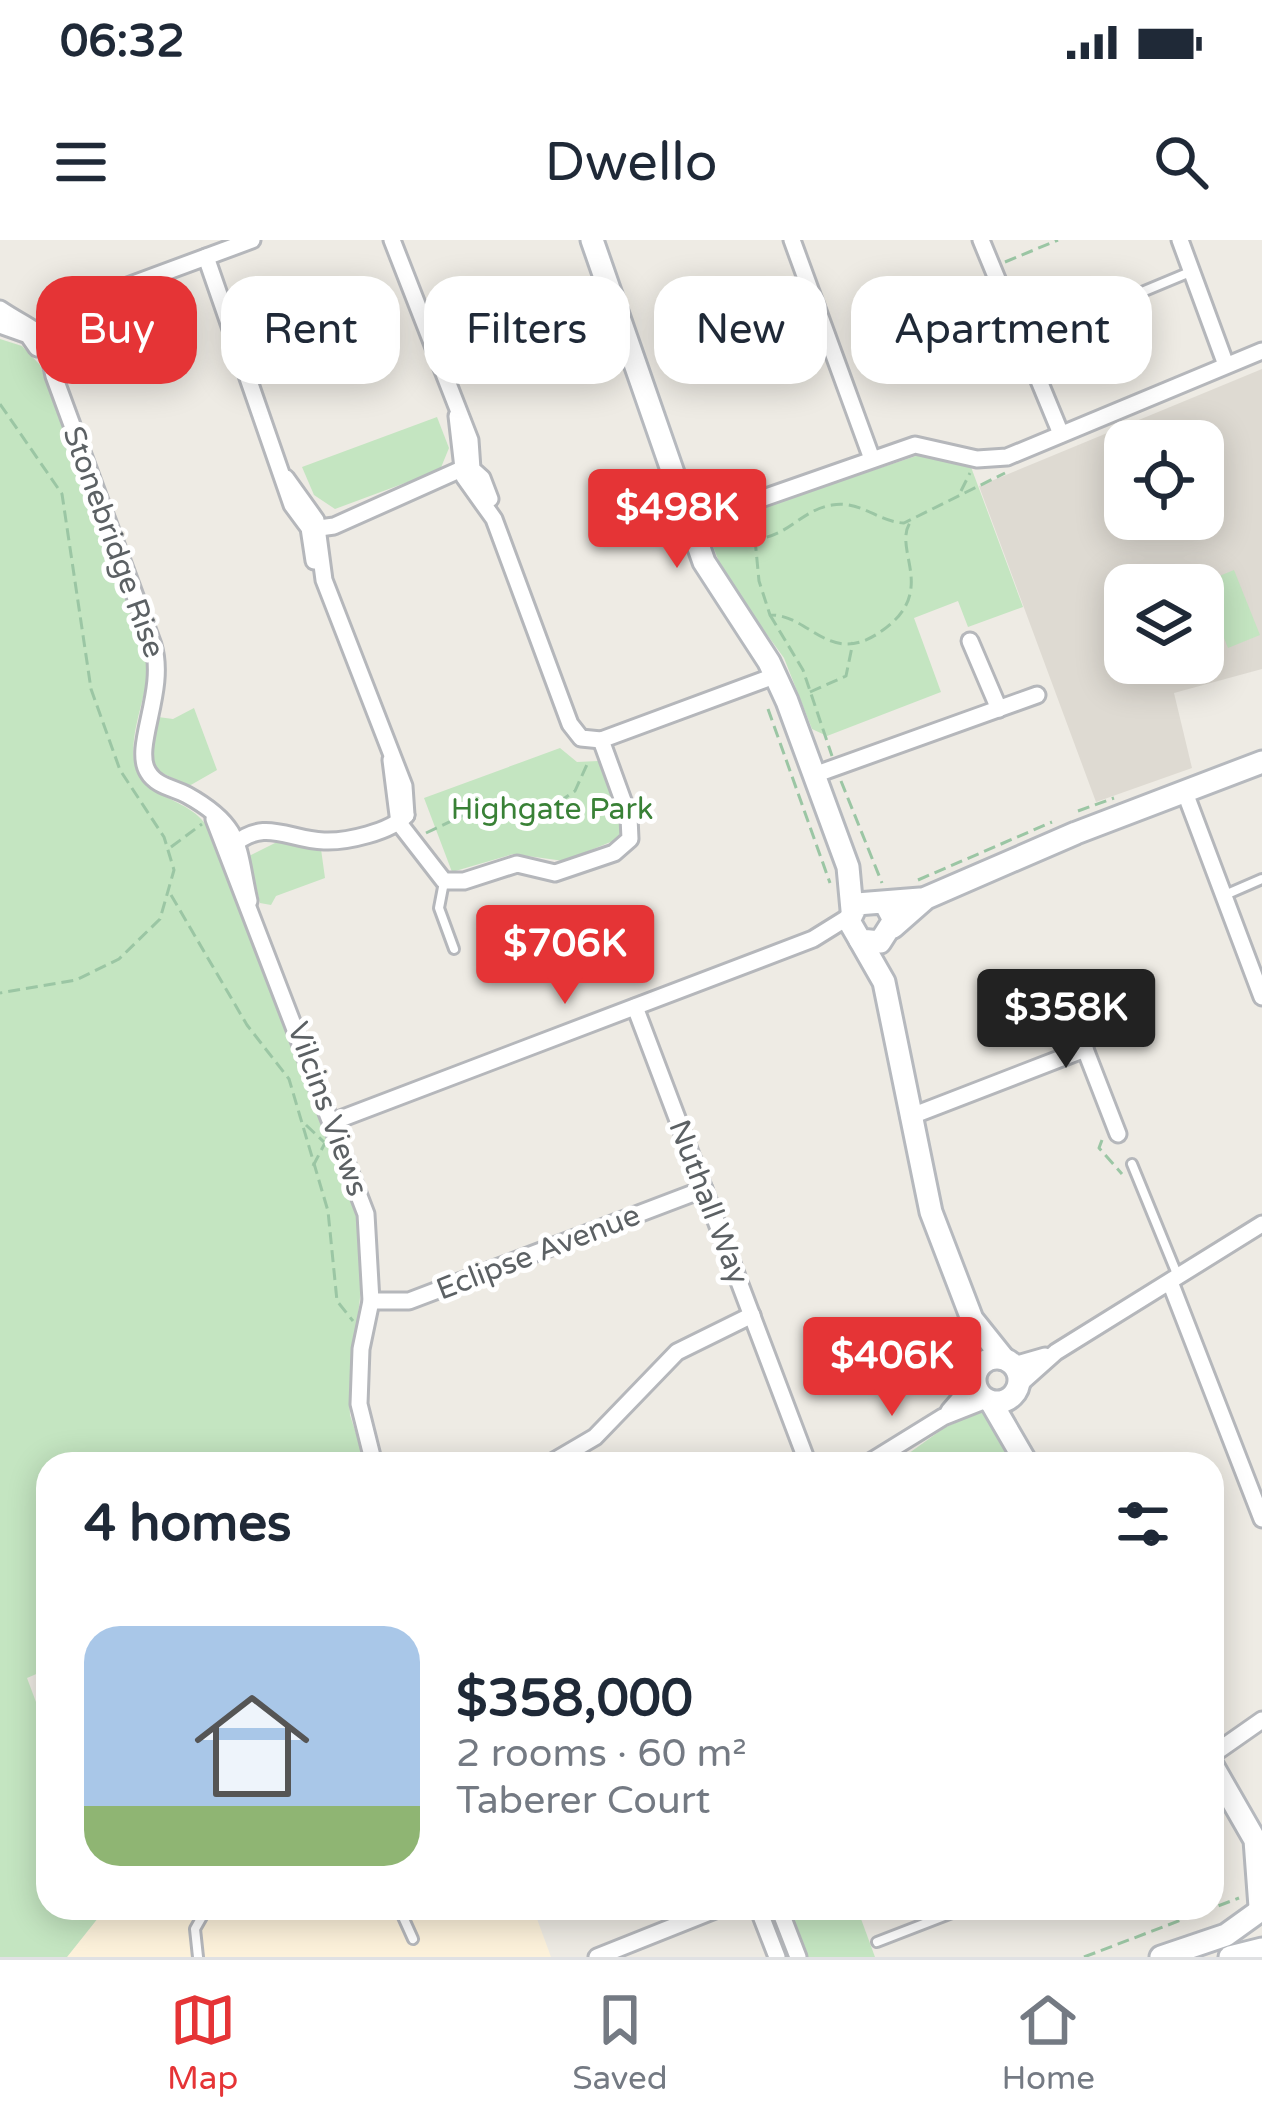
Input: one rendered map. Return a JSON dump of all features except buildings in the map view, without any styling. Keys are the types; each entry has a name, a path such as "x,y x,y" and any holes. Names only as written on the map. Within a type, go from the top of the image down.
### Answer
{"street":[{"path":"33,332 45,312 252,240"},
{"path":"592,240 704,562 777,675 825,771 848,867 854,925 884,982 932,1212 972,1319 983,1388 1022,1452"},
{"path":"792,240 872,458"},
{"path":"981,240 996,276"},
{"path":"1180,240 1226,365"},
{"path":"392,242 457,416 465,471 494,520 570,724 581,738 601,740 777,675"},
{"path":"206,257 298,520 315,526 465,471"},
{"path":"0,309 33,332"},
{"path":"0,325 33,332"},
{"name":"Stonebridge Rise","path":"33,332 54,376 159,665 160,685 142,747 145,768 158,783 193,799 213,816"},
{"path":"689,524 915,445 977,459 1007,458 1262,351"},
{"path":"1040,384 1061,434"},
{"path":"315,526 324,580 391,760 399,817 418,836 429,866 445,881 517,864 555,873 623,847 632,829 601,740"},
{"path":"970,641 1000,709"},
{"path":"825,771 1037,695"},
{"path":"334,1121 854,925 864,900 926,898 1262,762"},
{"path":"1184,790 1262,994"},
{"path":"213,816 238,846 269,829 327,842 399,817"},
{"name":"Vilcins Views","path":"238,846 249,901 366,1214 371,1301 359,1405 371,1452"},
{"path":"848,867 882,902 891,930 884,982"},
{"path":"854,925 873,943 926,898"},
{"path":"1070,990 1085,1049 1117,1131"},
{"name":"Nuthall Way","path":"635,1007 803,1452"},
{"path":"909,1117 1085,1049"},
{"name":"Eclipse Avenue","path":"371,1301 409,1301 704,1190"},
{"path":"983,1388 1005,1401 1013,1375 1262,1224"},
{"path":"1174,1279 1262,1519"},
{"path":"569,1452 595,1437 677,1352 752,1315"},
{"path":"972,1319 1013,1375 1023,1452"},
{"path":"886,1452 983,1388 990,1360 1013,1375"},
{"path":"1224,1747 1262,1720"},
{"path":"1224,1785 1259,1844 1262,1940"},
{"path":"1161,1957 1226,1935 1260,1908"},
{"path":"597,1957 690,1920"},
{"path":"763,1920 777,1957"},
{"path":"784,1920 798,1957"},
{"path":"1230,1957 1262,1949"}],"lane":[{"path":"1152,288 1192,271"},
{"path":"1223,896 1262,879"},
{"path":"445,881 439,908 454,949"},
{"path":"1134,1169 1174,1279"},
{"path":"198,1957 195,1929 200,1920"},
{"path":"405,1920 412,1939"},
{"path":"877,1942 934,1920"}],"path":[{"path":"992,267 1058,240"},
{"path":"0,404 62,494 91,689 128,786 170,848 174,870 160,919 107,967 76,980 0,993"},
{"path":"960,493 977,459"},
{"path":"770,615 783,615 826,641 853,642 880,632 898,617 912,586 904,540 913,520"},
{"path":"755,539 759,580 770,615 802,670 825,771 875,872"},
{"path":"418,836 483,806 520,816 542,814 575,791 589,760"},
{"path":"170,848 213,816"},
{"path":"170,893 247,1024 284,1068 305,1124 328,1211 337,1301 344,1315 365,1324"},
{"path":"1117,1131 1105,1133 1099,1148 1118,1174 1134,1169"},
{"path":"313,1168 326,1142"},
{"path":"1224,1903 1262,1884"},
{"path":"1084,1957 1189,1920"}],"shaded area":[{"path":"1262,369 1262,669 1224,679 1224,564 1104,564 1104,684 1207,684 1174,693 1192,768 1096,802 979,486 1104,434 1104,540 1224,540 1224,420 1139,420"},
{"path":"96,1920 537,1920 551,1957 67,1957"}],"green space":[{"path":"0,339 22,346 36,361 36,384 47,384 149,663 133,748 135,764 140,778 152,789 189,809 207,826 357,1218 361,1289 349,1393 350,1415 362,1452 36,1452 36,1674 27,1678 36,1702 36,1920 96,1920 67,1957 0,1957"},
{"path":"437,417 449,448 440,470 335,509 314,495 302,467"},
{"path":"922,454 971,467 1023,607 968,627 958,601 914,618 941,692 827,736 812,729 784,658 725,577 707,531 718,522"},
{"path":"1234,570 1260,635 1228,648 1224,638 1224,574"},
{"path":"194,708 217,770 189,786 156,770 149,750 158,717 173,719"},
{"name":"Highgate Park","path":"560,748 577,762 598,761 622,825 618,839 564,861 513,854 452,872 424,798"},
{"path":"279,841 321,849 325,878 276,896 271,905 260,903 249,856"},
{"path":"981,1411 1001,1432 1008,1452 911,1452 944,1428"},
{"path":"791,1920 861,1920 875,1957 805,1957"}]}
